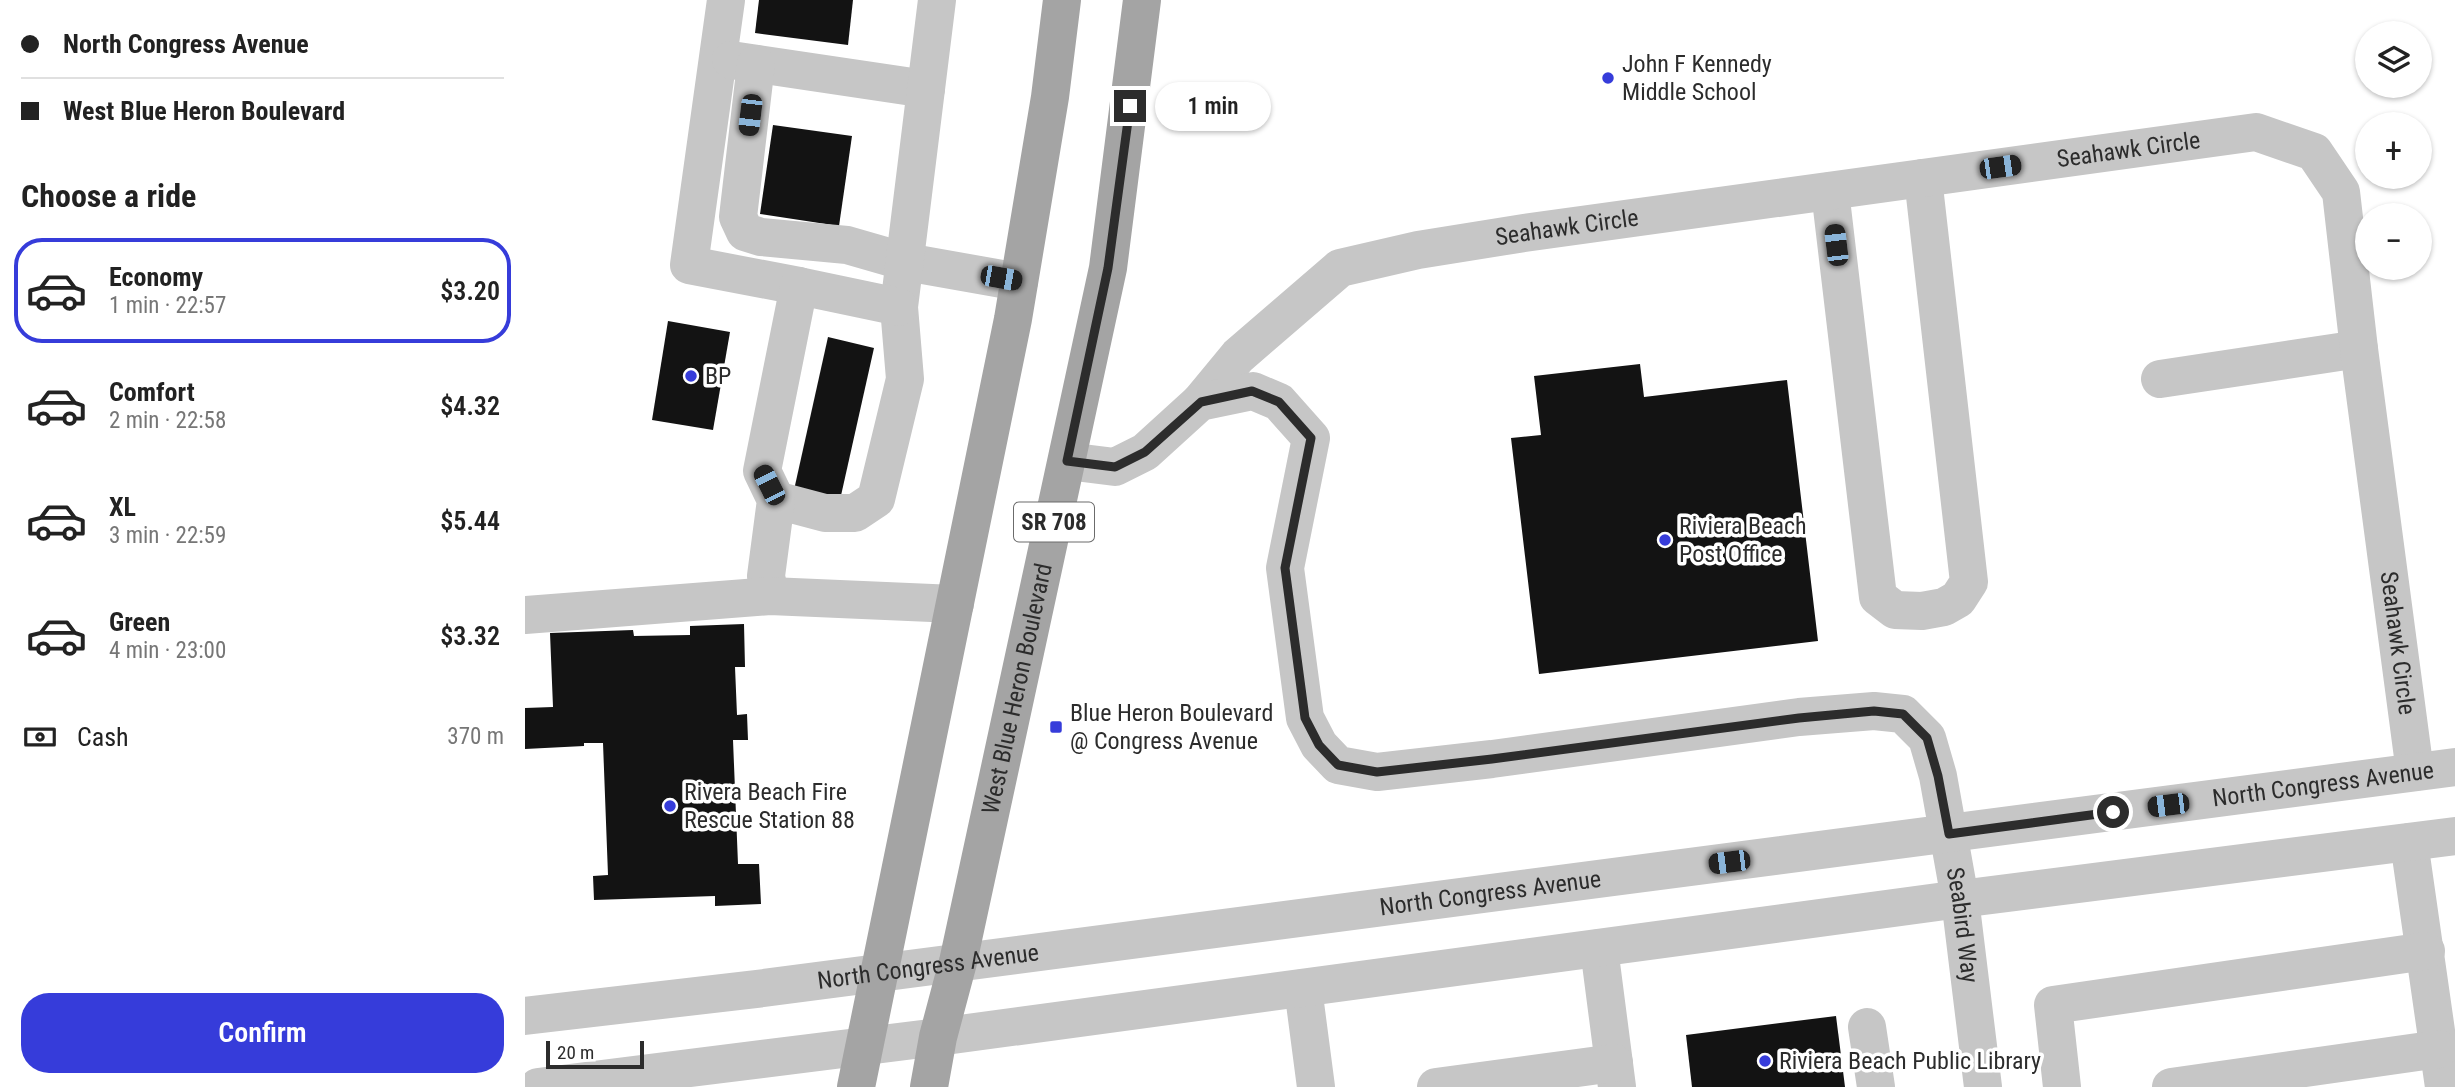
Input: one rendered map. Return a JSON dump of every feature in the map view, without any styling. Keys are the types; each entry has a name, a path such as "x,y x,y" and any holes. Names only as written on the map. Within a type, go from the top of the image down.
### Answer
{"main road":[{"path":"856,1087 1019,282 1050,97 1062,0"},
{"name":"West Blue Heron Boulevard","path":"929,1087 1108,268 1142,0"}],"street":[{"path":"726,0 689,265 899,307"},
{"path":"776,500 825,513 855,513 876,499 905,379 899,307 937,0"},
{"path":"718,58 926,89"},
{"path":"756,64 738,217 745,232 761,237 847,245 906,262 1019,282"},
{"name":"Seahawk Circle","path":"1201,402 1238,356 1340,268 1458,243 2256,132 2314,152 2341,192 2415,772"},
{"path":"1830,191 1878,597 1895,610 1922,611 1944,607 1958,599 1969,582 1923,178"},
{"path":"770,596 766,576 776,500 762,471 799,286"},
{"path":"2160,379 2359,349"},
{"name":"Seabird Way","path":"1067,461 1115,467 1145,452 1201,402 1252,391 1279,402 1311,438 1285,568 1305,718 1319,745 1338,765 1377,772 1799,718 1874,711 1903,714 1927,738 1938,776 1959,899 1983,1087"},
{"path":"525,615 770,596 955,604"},
{"name":"North Congress Avenue","path":"525,1016 2455,767"},
{"path":"538,1087 938,1037 1959,899 2455,836"},
{"path":"2409,842 2444,1087"},
{"path":"1436,1087 1615,1075 1599,948"},
{"path":"2063,1087 2053,1004 2426,951"},
{"path":"1303,988 1315,1087"},
{"path":"1867,1027 1875,1087"},
{"path":"2171,1087 2439,1049"}],"building":[{"path":"759,0 853,0 848,45 755,33"},
{"path":"773,125 852,136 839,226 760,214"},
{"name":"BP","path":"668,321 730,332 713,430 652,420"},
{"path":"828,337 874,348 840,500 794,490"},
{"name":"Riviera Beach Post Office","path":"1640,364 1644,397 1787,380 1818,641 1539,674 1511,438 1541,435 1534,376"},
{"name":"Rivera Beach Fire Rescue Station 88","path":"744,624 745,667 735,667 737,715 747,714 748,740 733,740 738,864 759,864 761,904 715,906 715,896 594,900 593,876 608,875 603,743 525,749 525,708 553,707 550,633 633,630 634,636 690,635 690,626"},
{"name":"Riviera Beach Public Library","path":"1836,1016 1845,1087 1692,1087 1686,1035"}],"place":[{"name":"John F Kennedy Middle School","path":"1608,78"},
{"name":"BP","path":"691,376"},
{"name":"Riviera Beach Post Office","path":"1665,540"},
{"name":"Blue Heron Boulevard @ Congress Avenue","path":"1056,727"},
{"name":"Rivera Beach Fire Rescue Station 88","path":"670,806"},
{"name":"Riviera Beach Public Library","path":"1765,1061"}],"route":[{"path":"1130,106 1108,268 1067,461 1115,467 1145,452 1201,402 1252,391 1279,402 1311,438 1285,568 1305,718 1319,745 1338,765 1377,772 1799,718 1874,711 1903,714 1927,738 1938,776 1949,834 2113,812"}]}
